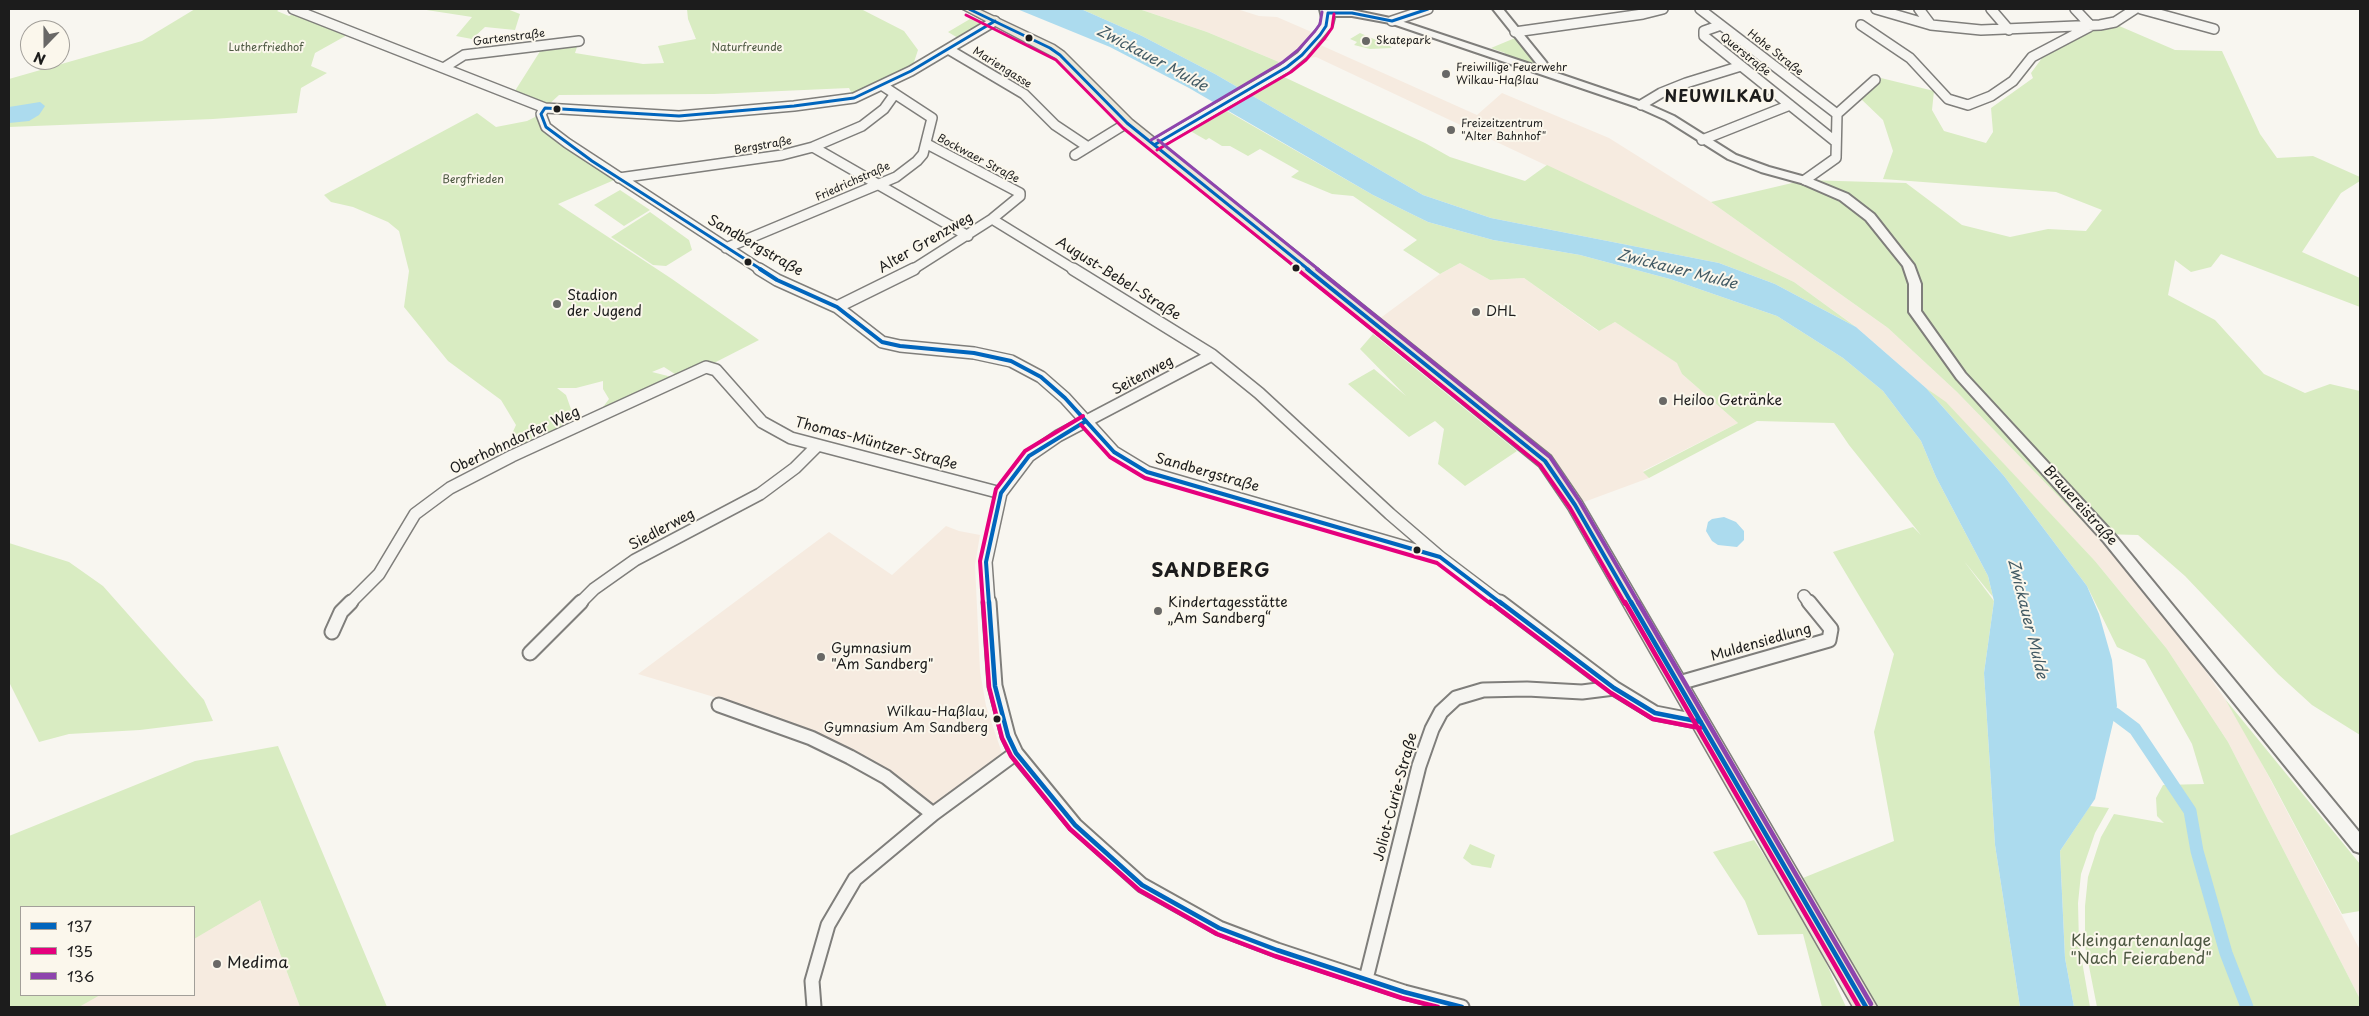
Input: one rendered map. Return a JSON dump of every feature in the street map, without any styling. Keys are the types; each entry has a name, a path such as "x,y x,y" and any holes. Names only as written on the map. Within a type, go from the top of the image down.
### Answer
{"main road":[{"path":"969,9 1050,48 1060,55 1127,123 1154,146 1545,461 1565,487 1866,1007"},
{"path":"1154,146 1277,73 1295,60 1314,42 1326,26 1326,11"}],"street":[{"path":"293,9 446,67 545,108 679,116 829,103 854,98 883,86 929,61 995,21"},
{"path":"1392,21 1428,9"},
{"path":"1498,9 1542,64 1539,70"},
{"path":"1515,32 1643,14 1663,9"},
{"name":"Hohe Straße","path":"1700,9 1837,114"},
{"path":"1876,9 1931,25 1981,30 2091,26 2115,22 2135,9"},
{"path":"1919,9 1931,25"},
{"path":"1991,9 2009,30"},
{"path":"2075,9 2091,26"},
{"path":"2141,9 2214,28"},
{"name":"Brauereistraße","path":"1326,11 1371,16 1392,21 1642,105 1670,118 1702,140 1732,156 1765,170 1805,180 1844,197 1870,217 1890,239 1908,265 1914,284 1915,312 1961,376 2109,538 2360,845"},
{"name":"Querstraße","path":"1721,25 1704,31 1704,36 1836,142"},
{"path":"1861,25 1910,58 1948,99 1968,105 1991,96 2013,81 2032,57 2091,26"},
{"name":"Gartenstraße","path":"446,67 464,54 579,41"},
{"name":"Mariengasse","path":"948,49 1024,94 1055,125 1088,147"},
{"path":"1642,105 1661,93 1686,83 1741,66"},
{"path":"1805,180 1836,158 1837,114 1875,80"},
{"name":"Friedrichstraße","path":"726,248 896,177 924,154 932,118 910,102 894,95 883,86"},
{"name":"Bergstraße","path":"619,178 782,155 813,147 862,126 884,109 894,95"},
{"path":"1702,140 1790,105"},
{"name":"Sandbergstraße","path":"545,108 541,114 546,127 619,178 777,280 838,307 882,342 900,346 974,352 1011,361 1041,377 1086,421 1114,452 1147,472 1440,557"},
{"path":"1075,155 1127,123"},
{"name":"Bockwaer Straße","path":"927,144 1020,193"},
{"path":"813,147 876,185 968,236"},
{"name":"Alter Grenzweg","path":"838,307 916,268 968,236 996,216 1020,196 1020,193"},
{"name":"August-Bebel-Straße","path":"996,216 1212,355 1260,393 1390,514 1440,557 1614,688 1655,713 1701,722"},
{"name":"Seitenweg","path":"1001,492 1028,456 1086,421 1212,355"},
{"name":"Thomas-Müntzer-Straße","path":"710,367 716,370 762,422 791,438 1001,492"},
{"name":"Oberhohndorfer Weg","path":"332,632 341,612 379,574 415,514 450,488 512,456 710,367"},
{"name":"Siedlerweg","path":"530,653 594,589 635,560 760,494 794,468 817,446"},
{"path":"1001,492 986,562 995,686 1008,736 1016,753 1075,825 1142,886 1219,928 1277,950 1366,979 1430,1004 1462,1007"},
{"name":"Muldensiedlung","path":"1679,683 1829,640 1830,629 1804,596"},
{"name":"Joliot-Curie-Straße","path":"1366,979 1419,766 1432,729 1441,712 1456,698 1483,690 1527,689 1582,692 1614,688"},
{"path":"719,705 811,738 850,757 886,777 933,814"},
{"path":"814,1007 812,981 828,925 855,879 933,814 1016,753"}],"shaded area":[{"path":"1139,9 1237,9 1259,16 1277,17 1330,40 1316,43 1477,115 1502,93 1609,138 1711,202 1888,328 1957,392 2097,536 2158,606 2189,647 2225,699 2251,743 2360,950 2360,999 2228,742 2167,649 2095,561 1946,403 1855,326 1794,282 1316,57 1279,62 1207,32"},
{"path":"1460,263 1490,280 1524,278 1598,331 1615,322 1678,363 1682,374 1738,423 1643,471 1649,478 1584,502 1548,457 1375,322 1440,274"},
{"name":"Gymnasium \"Am Sandberg\"","path":"946,526 959,531 980,535 975,565 980,671 986,706 1002,753 999,758 934,806 763,717 714,697 638,674 829,532 892,575"},
{"path":"220,794 300,1007 9,1007 9,869"}],"green space":[{"name":"Lutherfriedhof","path":"195,9 280,9 277,11 289,16 295,13 349,34 315,53 311,66 327,73 301,88 297,113 213,119 9,127 9,79 40,70 70,70 70,62 142,41"},
{"path":"420,9 507,9 520,14 515,30 485,27 472,39 456,36 472,17"},
{"name":"Naturfreunde","path":"687,9 861,9 904,31 918,50 911,71 854,98 849,88 714,94 559,95 545,108 513,94 544,45 579,41 575,53 643,64 664,63 658,46 696,39 688,19"},
{"path":"1081,9 1139,9 1207,32 1279,62 1275,66 1284,77 1425,143 1450,157 1525,181 1547,165 1794,282 1856,327 1775,284 1719,263 1491,218 1423,195 1215,74 1142,36"},
{"path":"970,19 982,24 958,38 948,32"},
{"path":"2117,25 2175,50 2222,51 2260,134 2277,158 2313,156 2360,177 2360,181 2341,193 2302,252 2360,278 2360,307 2221,254 2211,267 2191,272 2175,260 2168,295 2215,320 2264,374 2305,393 2330,384 2360,391 2360,735 2312,705 2278,674 2185,576 2138,535 2101,534 2097,536 1957,392 1888,328 1711,202 1805,180 1906,183 1962,225 2010,237 2048,229 2086,231 2102,210 2056,192 1883,179 1893,151 1883,120 1860,98 1881,78 1934,91 1932,110 1944,131 1986,143 1993,132 1991,108 2033,78 2031,73 2042,58 2096,29"},
{"name":"Skatepark","path":"1360,33 1392,48 1370,49 1354,45 1357,42 1350,39"},
{"path":"1515,38 1535,59 1535,64 1530,65 1504,57 1505,53 1491,48"},
{"path":"1220,107 1373,195 1428,222 1493,240 1580,255 1670,279 1777,316 1843,358 1883,391 1921,441 1936,477 1988,576 1993,597 1964,561 1994,601 1984,673 1995,845 2020,1007 1873,1007 1798,880 1894,841 1874,732 1894,654 1833,552 1913,527 1921,535 1849,445 1834,423 1757,421 1649,478 1643,472 1738,423 1682,374 1677,363 1615,322 1599,331 1524,278 1490,280 1460,263 1440,274 1403,250 1417,240 1353,196 1332,194 1291,177 1299,171 1260,149 1248,156 1230,146 1222,146 1209,138 1206,140 1185,128"},
{"name":"Bergfrieden","path":"477,113 496,127 527,121 541,114 546,127 619,178 558,204 672,279 759,340 714,363 707,363 678,376 664,367 652,372 672,377 600,411 609,399 603,389 603,381 576,388 557,388 566,395 572,412 561,426 579,422 550,435 538,429 533,433 531,444 525,446 518,438 512,438 511,436 516,425 501,400 448,361 404,307 409,271 399,231 388,222 353,207 331,202 324,195"},
{"path":"620,190 650,210 624,226 594,205"},
{"path":"650,212 689,240 692,250 666,266 653,265 611,237"},
{"path":"1373,334 1517,451 1465,486 1438,464 1444,429 1435,421 1409,437 1348,384 1374,369 1406,396 1360,349"},
{"name":"Kleingartenanlage \"Nach Feierabend\"","path":"1926,388 1946,402 2095,561 2167,649 2228,742 2360,999 2360,1007 2097,1007 2085,946 2085,906 2088,877 2101,837 2114,814 2164,823 2157,816 2156,798 2163,785 2204,784 2192,744 2145,660 2117,647 2087,586 2004,476"},
{"path":"9,543 69,562 103,586 204,700 213,721 140,730 69,734 39,742 9,682"},
{"path":"2225,699 2360,864 2360,911 2342,914 2271,780"},
{"path":"278,746 387,1007 300,1007 260,900 195,938 195,906 20,906 20,996 98,996 79,1007 9,1007 9,836 195,761"},
{"path":"2090,806 2109,808 2095,833 2081,874 2078,903 2079,944 2090,1007 2074,1007 2065,958 2060,851"},
{"path":"1754,840 1780,880 1823,956 1846,1007 1822,1007 1803,934 1758,935 1745,901 1713,852"},
{"path":"1470,844 1495,855 1491,868 1472,865 1463,858"}],"water":[{"name":"Zwickauer Mulde","path":"1017,9 1081,9 1142,36 1215,74 1423,195 1491,218 1719,263 1775,284 1856,327 1926,388 2004,476 2087,586 2099,614 2112,660 2117,706 2095,799 2060,851 2065,958 2074,1007 2020,1007 1995,845 1984,673 1994,601 1988,576 1936,477 1921,441 1883,391 1843,358 1777,316 1670,279 1580,255 1493,240 1428,222 1373,195 1189,88 1110,47"},
{"path":"40,102 45,106 39,115 29,121 9,123 9,107"},
{"path":"1724,517 1736,522 1744,531 1744,540 1737,547 1718,545 1712,541 1706,531 1708,522 1712,519"}],"waterway":[{"path":"2115,714 2135,729 2190,811 2197,851 2226,953 2247,1007"}],"transit line":[{"name":"137","path":"969,9 1050,48 1060,55 1127,123 1545,461 1575,505 1866,1007"},
{"name":"137","path":"1328,13 1352,13 1392,21 1428,9"},
{"name":"136","path":"1151,140 1283,62 1298,50 1315,31 1320,24 1322,12"},
{"name":"137","path":"1154,145 1287,67 1302,55 1320,35 1326,26 1328,13"},
{"name":"135","path":"1157,150 1291,72 1306,60 1325,38 1332,28 1334,14"},
{"name":"135","path":"966,15 1056,60 1123,128 1540,465 1570,508 1859,1007"},
{"name":"137","path":"995,21 911,71 854,98 794,106 679,116 545,108 541,114 546,127 592,161 777,280 837,307 882,342 900,346 974,353 1011,361 1041,377 1065,398 1114,452 1147,472 1440,557 1614,688 1655,713 1701,722"},
{"name":"136","path":"1158,140 1550,457 1580,502 1871,1004"},
{"name":"135","path":"1083,416 1025,451 996,489 980,561 989,687 1002,738 1011,756 1070,829 1139,890 1217,934 1275,956 1402,998 1438,1007"},
{"name":"137","path":"1086,421 1029,456 1001,493 986,562 995,686 1008,736 1016,753 1075,825 1142,885 1219,928 1277,950 1404,992 1462,1007"},
{"name":"135","path":"1081,425 1110,457 1145,478 1437,563 1611,693 1653,719 1700,728"}],"place":[{"name":"Skatepark","path":"1366,41"},
{"name":"Freiwillige Feuerwehr Wilkau-Haßlau","path":"1446,74"},
{"name":"Freizeitzentrum \"Alter Bahnhof\"","path":"1451,130"},
{"name":"Stadion der Jugend","path":"557,304"},
{"name":"DHL","path":"1476,312"},
{"name":"Heiloo Getränke","path":"1663,401"},
{"name":"Kindertagesstätte „Am Sandberg“","path":"1158,611"},
{"name":"Gymnasium \"Am Sandberg\"","path":"821,657"},
{"name":"Wilkau-Haßlau, Gymnasium Am Sandberg","path":"997,719"},
{"name":"Medima","path":"217,964"}],"district":[{"name":"NEUWILKAU","path":"1720,98"},
{"name":"SANDBERG","path":"1211,572"}]}
